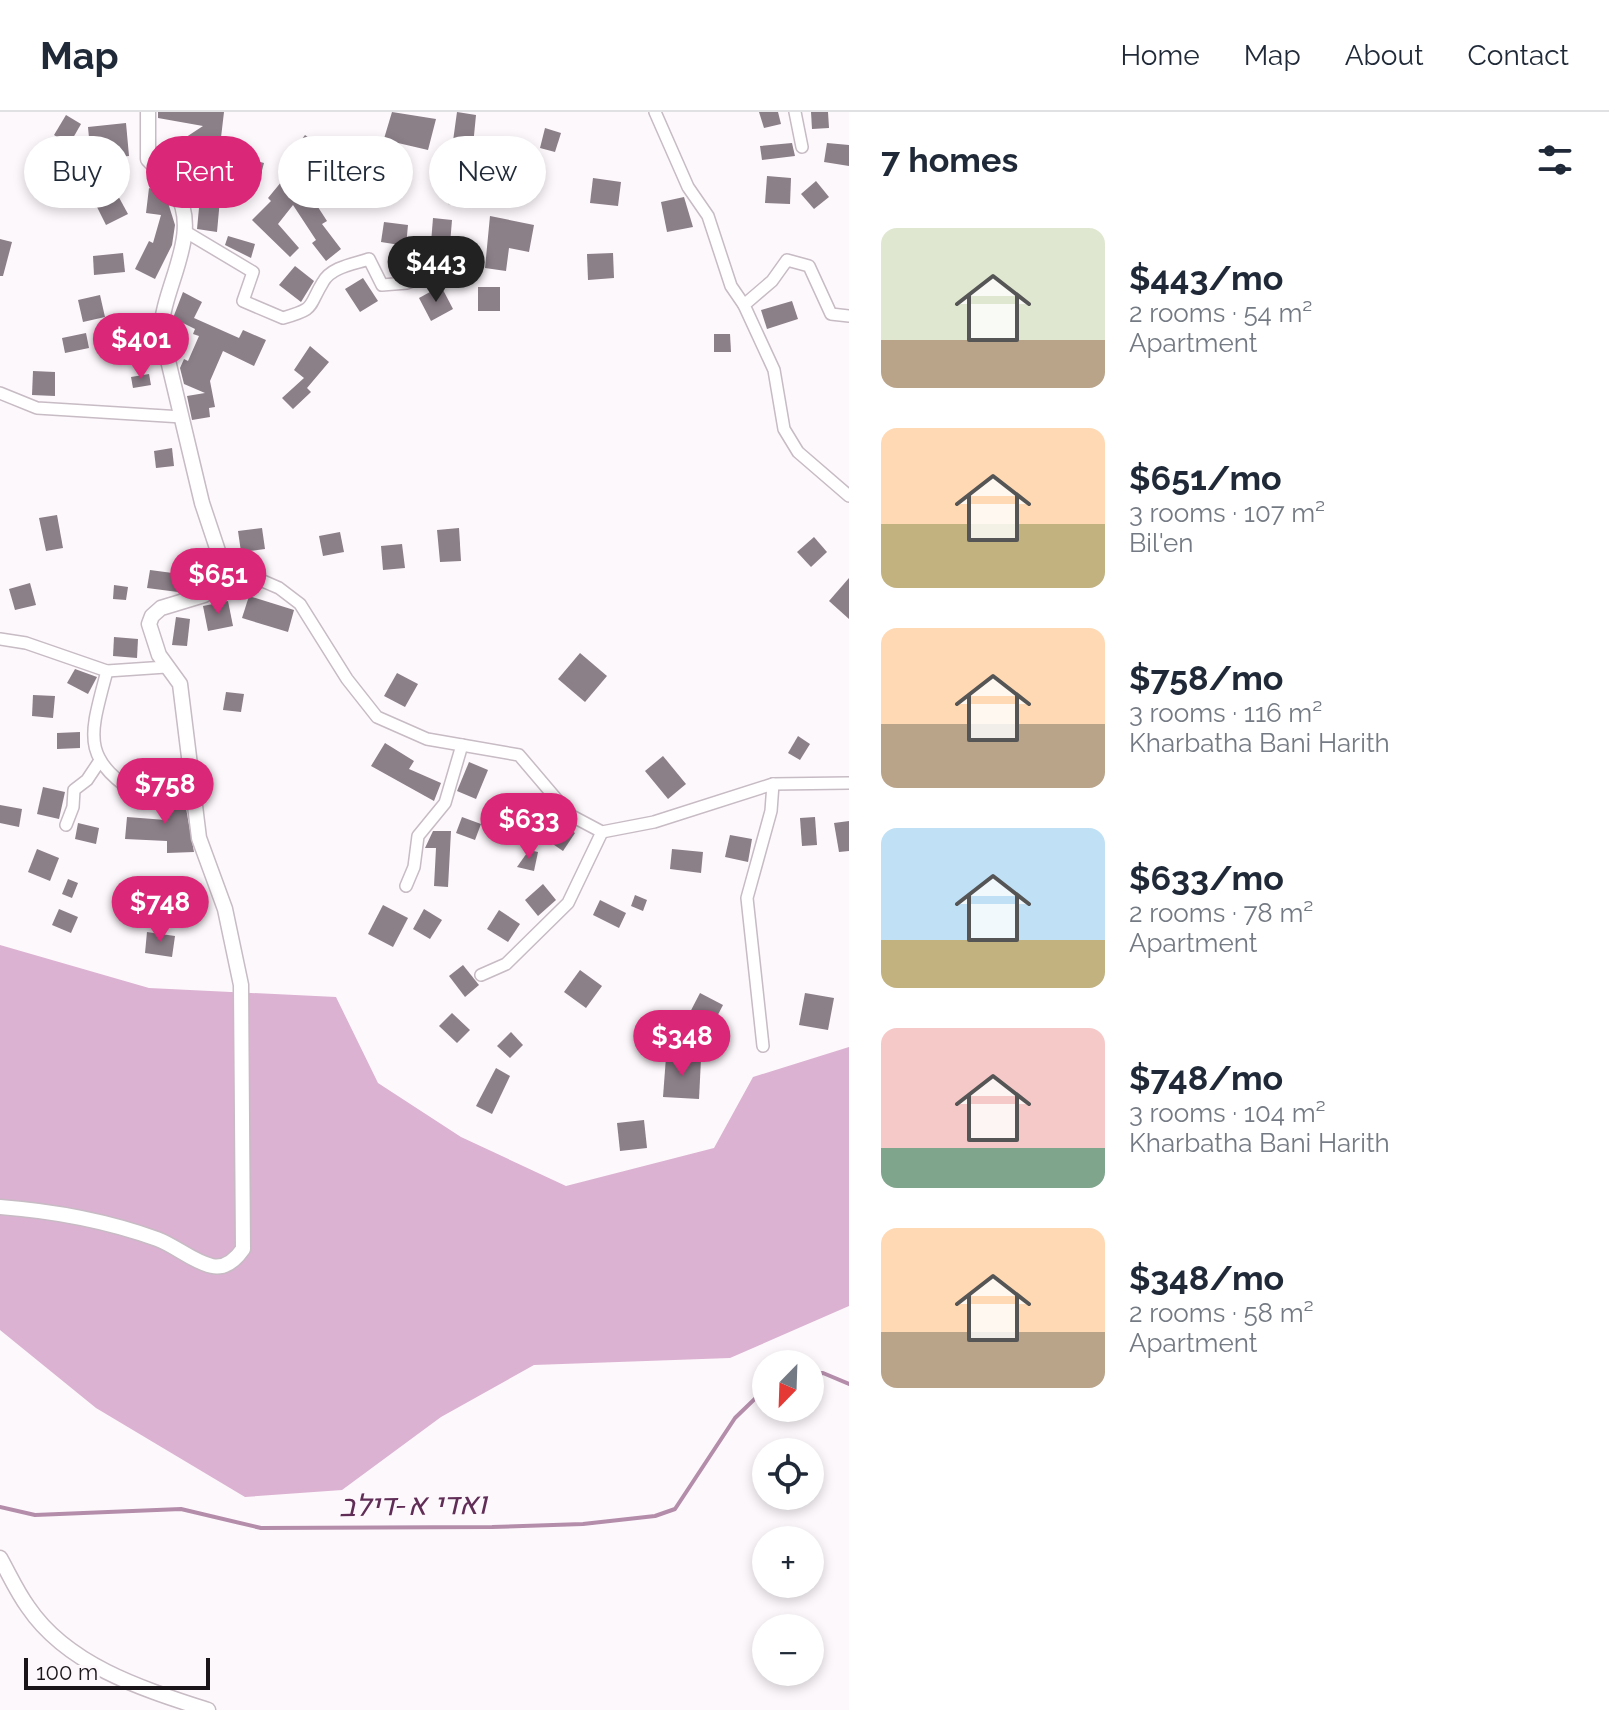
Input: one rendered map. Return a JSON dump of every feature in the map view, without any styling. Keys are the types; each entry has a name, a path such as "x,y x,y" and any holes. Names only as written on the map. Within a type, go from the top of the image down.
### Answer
{"street":[{"path":"0,1207 42,1210 128,1229 214,1267 226,1265 243,1249 241,985 225,909 199,838 184,697 180,684 166,667 152,636 152,616 161,608 204,595 218,585 225,572 202,503 162,321 186,232 177,193 148,159 148,112"},
{"path":"655,112 688,187 708,216 731,286 744,305 774,370 784,429 798,452 849,496"},
{"path":"795,112 802,147"},
{"path":"186,232 253,272 243,301 283,318 306,311 317,299 324,280 342,267 369,259 382,285 407,283 467,262"},
{"path":"744,305 772,281 787,260 809,266 831,314 849,316"},
{"path":"0,393 37,408 182,417"},
{"path":"225,572 256,578 279,588 300,604 347,679 377,717 427,739 519,755 570,815 602,832 654,822 773,784 849,783"},
{"path":"0,639 26,643 107,671 166,667"},
{"path":"107,671 93,723 99,762 111,778 144,799"},
{"path":"406,886 414,867 418,836 445,803 462,745"},
{"path":"66,825 73,807 74,790 87,780 99,762"},
{"path":"763,1046 747,898 771,811 773,784"},
{"path":"481,975 506,964 568,903 602,832"},
{"path":"0,1558 28,1607 53,1636 79,1657 123,1679 208,1710"}],"shaded area":[{"path":"0,945 149,988 336,997 378,1083 461,1137 566,1186 714,1148 753,1077 849,1047 849,1306 730,1358 534,1365 441,1417 342,1490 245,1497 96,1408 0,1330"}],"building":[{"path":"158,112 224,112 221,136 188,136 203,126 158,118"},
{"path":"392,112 436,119 432,136 429,136 428,150 413,146 413,136 385,136"},
{"path":"457,112 476,115 474,136 454,136"},
{"path":"759,112 778,112 781,124 764,128"},
{"path":"811,112 828,112 829,128 812,129"},
{"path":"66,115 81,124 74,136 54,135"},
{"path":"126,123 127,136 89,136 88,127"},
{"path":"545,128 561,133 555,152 546,150 546,136 543,136"},
{"path":"792,143 795,156 762,160 760,146"},
{"path":"827,143 849,145 849,166 824,162"},
{"path":"767,176 791,178 790,204 765,203"},
{"path":"593,178 621,182 618,206 590,203"},
{"path":"816,181 829,197 814,209 801,194"},
{"path":"278,186 278,208 291,208 278,224 299,248 290,257 252,220 271,201 268,198"},
{"path":"684,197 693,227 667,232 661,202"},
{"path":"98,208 125,208 128,214 106,225"},
{"path":"147,208 170,208 175,225 172,245 155,279 135,269 149,241 153,243 161,215 146,213"},
{"path":"199,208 219,208 217,232 197,229"},
{"path":"295,208 319,208 327,221 322,224 341,249 326,261 312,243 316,240"},
{"path":"490,216 534,225 529,252 509,248 506,271 485,268"},
{"path":"433,218 452,220 450,244 431,243"},
{"path":"384,222 408,225 406,246 381,242"},
{"path":"228,236 255,244 251,258 225,245"},
{"path":"0,239 12,242 3,276 0,276"},
{"path":"123,253 125,272 94,275 93,256"},
{"path":"613,253 614,278 588,280 587,254"},
{"path":"295,266 314,281 301,302 279,285"},
{"path":"363,278 378,301 360,312 345,289"},
{"path":"441,286 453,309 431,321 419,298"},
{"path":"478,287 500,287 500,311 478,311"},
{"path":"183,292 202,302 194,318 239,338 243,330 266,340 254,366 223,351 210,381 215,407 209,408 210,417 192,420 187,396 205,393 184,384 180,368 184,359 188,361 199,336 193,334 195,329 173,318"},
{"path":"100,295 105,317 83,322 78,300"},
{"path":"792,301 798,319 767,329 761,310"},
{"path":"140,330 142,351 109,354 107,333"},
{"path":"86,333 89,348 65,353 62,338"},
{"path":"714,334 730,334 731,352 714,352"},
{"path":"310,346 329,362 307,388 311,392 293,409 282,398 304,378 294,370"},
{"path":"33,371 55,372 55,396 32,395"},
{"path":"149,374 151,385 133,388 131,377"},
{"path":"172,448 174,466 156,468 154,451"},
{"path":"57,515 63,548 46,551 39,518"},
{"path":"262,528 265,549 241,552 238,531"},
{"path":"459,528 461,561 440,562 437,530"},
{"path":"340,532 344,552 323,556 319,536"},
{"path":"814,537 827,552 811,567 797,552"},
{"path":"402,544 405,568 383,570 381,546"},
{"path":"150,570 180,574 178,592 147,588"},
{"path":"849,578 849,619 829,601"},
{"path":"30,583 36,605 15,610 9,589"},
{"path":"114,585 128,587 126,600 113,599"},
{"path":"249,596 294,610 288,632 242,618"},
{"path":"228,601 233,626 208,631 203,606"},
{"path":"176,617 190,619 187,646 172,645"},
{"path":"114,637 138,639 137,658 113,656"},
{"path":"580,653 607,676 585,702 558,679"},
{"path":"75,669 97,677 88,694 67,683"},
{"path":"397,673 418,684 405,707 384,696"},
{"path":"226,692 244,694 241,712 223,710"},
{"path":"33,695 55,696 53,718 32,716"},
{"path":"80,732 80,748 57,749 57,733"},
{"path":"798,736 810,744 800,760 788,753"},
{"path":"385,743 414,761 409,769 441,783 434,801 371,766"},
{"path":"663,756 686,784 668,799 645,771"},
{"path":"469,762 488,770 476,799 457,791"},
{"path":"43,787 65,792 59,819 37,814"},
{"path":"166,792 183,792 194,852 167,853 167,841 125,839 127,817 166,820"},
{"path":"500,799 523,802 521,823 498,820"},
{"path":"0,805 22,809 19,827 0,823"},
{"path":"462,817 481,824 475,840 456,833"},
{"path":"551,817 575,833 563,851 541,836"},
{"path":"815,817 817,845 802,846 800,818"},
{"path":"849,821 849,851 839,852 834,823"},
{"path":"78,823 99,828 96,844 75,839"},
{"path":"433,831 451,831 448,887 434,886 436,848 425,848"},
{"path":"730,835 752,839 748,862 725,857"},
{"path":"37,849 59,858 50,881 28,872"},
{"path":"672,849 703,852 701,873 670,869"},
{"path":"529,850 538,852 534,871 517,867"},
{"path":"68,879 78,883 72,898 62,894"},
{"path":"543,884 556,900 538,916 525,900"},
{"path":"635,895 647,900 643,911 631,906"},
{"path":"600,900 626,913 619,928 593,915"},
{"path":"383,905 408,918 393,947 368,934"},
{"path":"59,909 78,917 71,933 52,925"},
{"path":"424,909 442,920 430,939 413,929"},
{"path":"499,910 520,924 508,942 487,929"},
{"path":"147,932 175,936 172,957 145,953"},
{"path":"463,965 479,985 465,997 449,976"},
{"path":"580,970 602,986 586,1008 564,992"},
{"path":"700,993 723,1005 710,1030 687,1018"},
{"path":"805,993 834,998 828,1030 799,1025"},
{"path":"452,1013 470,1030 457,1043 439,1026"},
{"path":"511,1032 523,1045 510,1058 497,1046"},
{"path":"666,1057 701,1059 699,1099 663,1097"},
{"path":"496,1068 510,1076 492,1114 476,1106"},
{"path":"644,1120 647,1148 620,1151 617,1123"}],"waterway":[{"name":"ואדי א-דילב","path":"824,1373 849,1384"},
{"name":"ואדי א-דילב","path":"0,1507 35,1515 181,1509 261,1528 492,1527 583,1524 655,1516 675,1509 735,1418 752,1402"}]}
